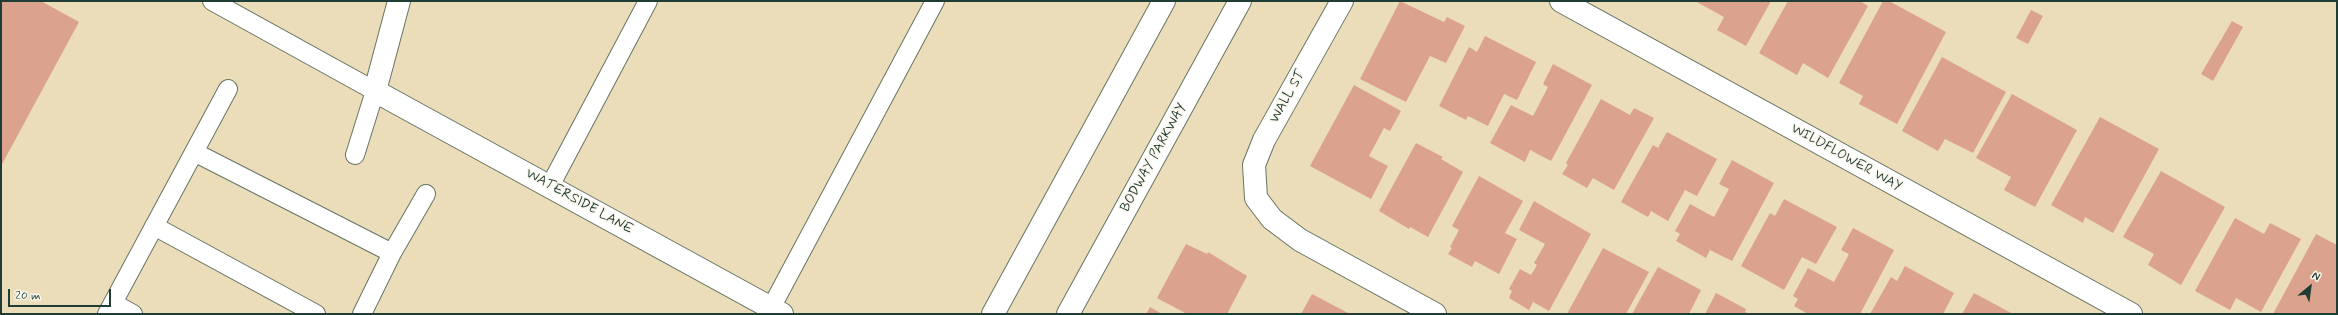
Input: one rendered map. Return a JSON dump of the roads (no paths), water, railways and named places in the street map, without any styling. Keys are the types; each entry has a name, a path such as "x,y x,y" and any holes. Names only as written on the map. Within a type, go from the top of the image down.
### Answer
{"street":[{"path":"375,91 399,1"},
{"path":"992,314 1164,1"},
{"name":"BODWAY PARKWAY","path":"1068,314 1240,1"},
{"name":"WALL ST","path":"1342,1 1264,140 1254,165 1256,198 1272,219 1300,240 1435,314"},
{"name":"WILDFLOWER WAY","path":"1562,1 2132,314"},
{"name":"WATERSIDE LANE","path":"375,91 777,311"}],"lane":[{"path":"212,1 375,91 355,155"},
{"path":"550,186 648,1"},
{"path":"777,311 935,1"},
{"path":"133,314 110,308 228,89"},
{"path":"194,152 392,253"},
{"path":"362,314 392,253 426,194"},
{"path":"154,226 316,314"}]}
